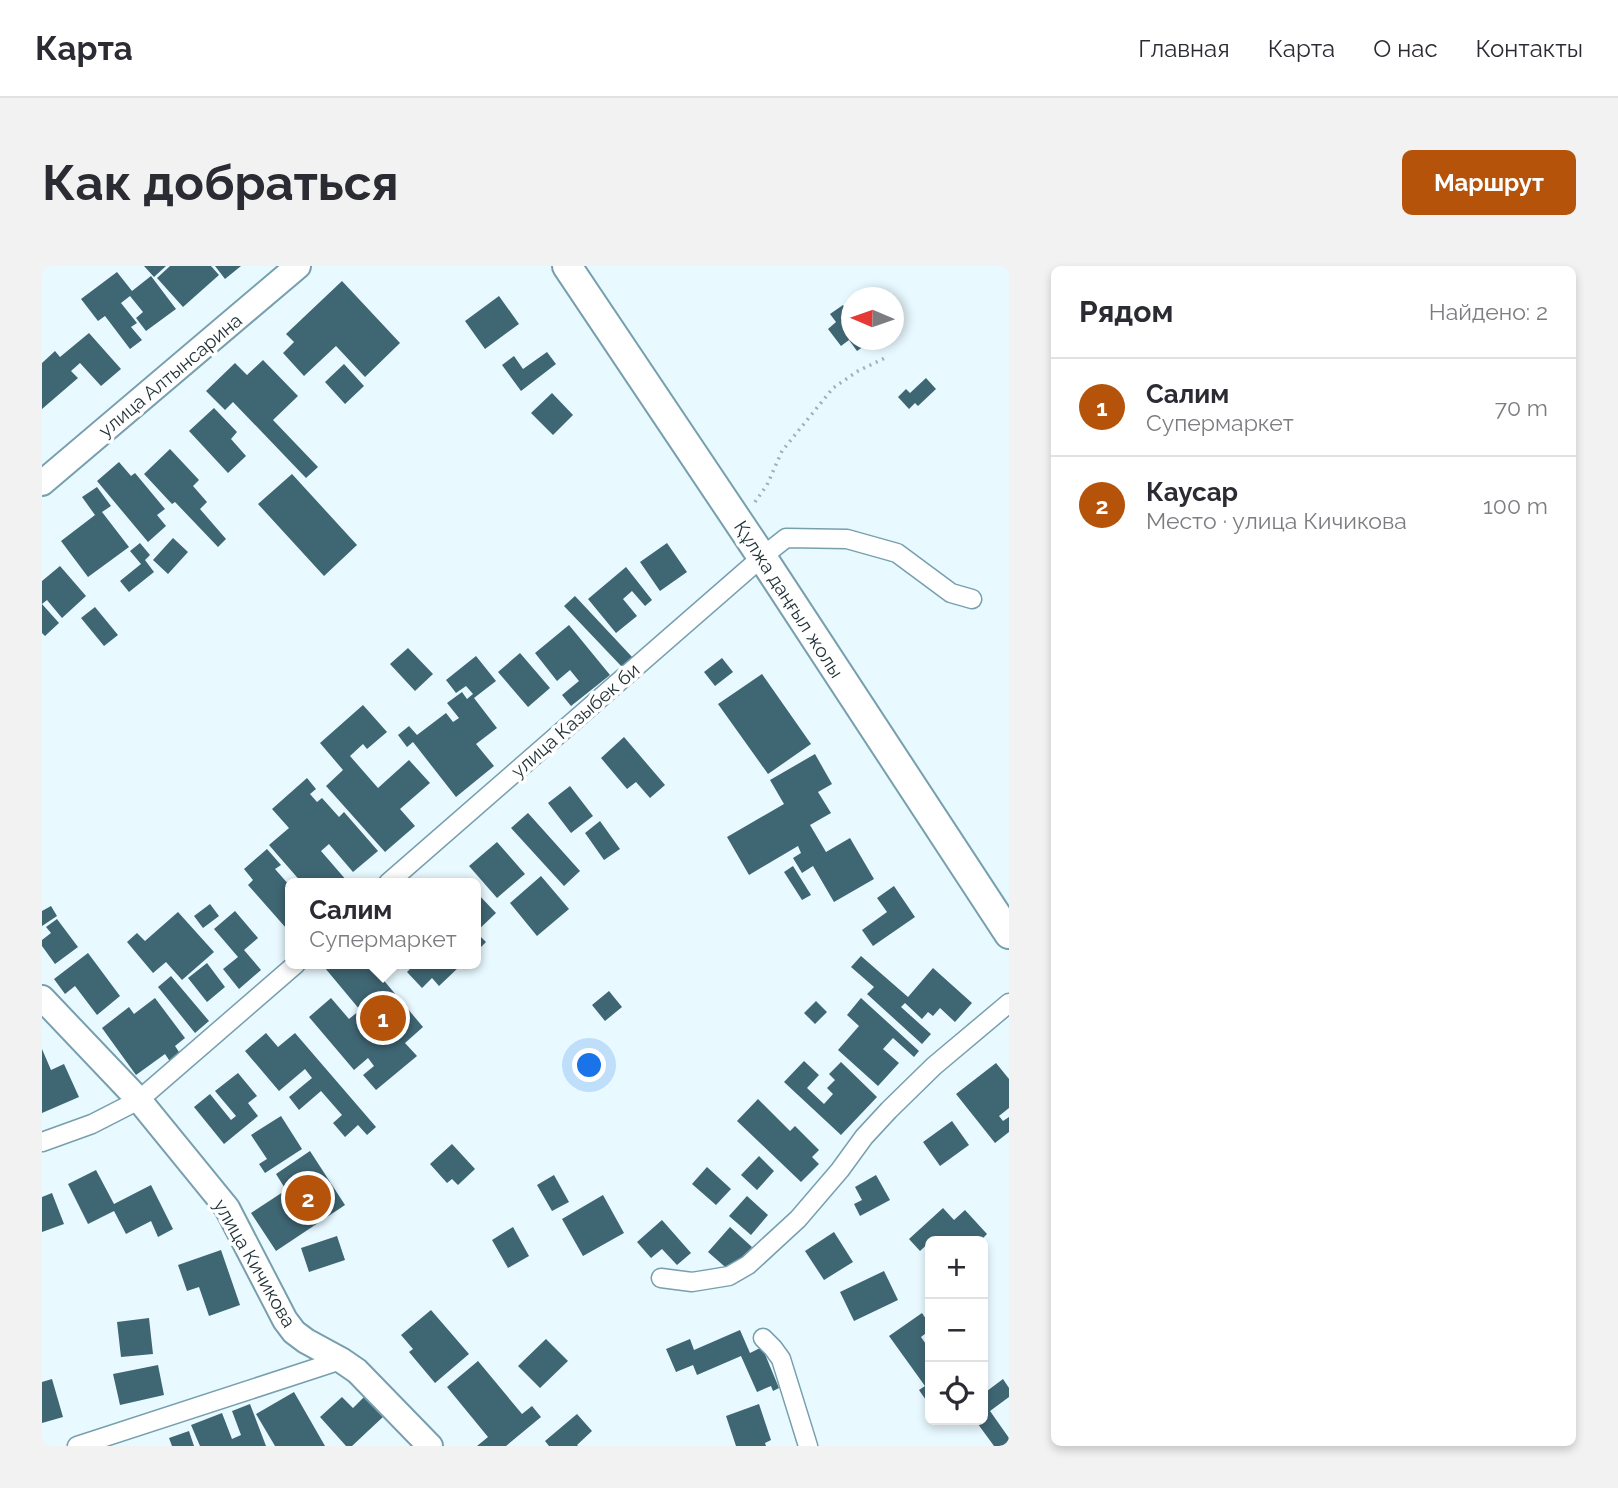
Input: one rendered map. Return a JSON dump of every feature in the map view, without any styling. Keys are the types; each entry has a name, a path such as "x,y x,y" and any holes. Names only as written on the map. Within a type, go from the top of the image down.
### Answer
{"main road":[{"name":"Құлжа даңғыл жолы","path":"567,266 1009,934"}],"street":[{"name":"улица Алтынсарина","path":"42,483 298,266"},
{"name":"улица Казыбек би","path":"394,878 786,538 847,539 897,553 951,593 972,599"},
{"path":"42,1142 93,1124 139,1100 290,969"},
{"name":"улица Кичикова","path":"42,998 139,1100 227,1208 285,1320 294,1332 357,1371 430,1446"},
{"path":"661,1278 692,1282 729,1276 748,1265 798,1219 889,1110 934,1066 1009,1003"},
{"path":"763,1338 781,1359 808,1446"},
{"path":"77,1446 341,1360"}],"path":[{"path":"739,523 766,485 782,451 833,387 885,358"}],"building":[{"path":"144,266 166,266 154,277"},
{"path":"170,266 211,266 219,275 183,307 157,278"},
{"path":"215,266 241,266 225,279"},
{"path":"117,272 132,291 151,276 176,309 146,331 136,318 143,312 130,296 121,303 137,323 131,327 142,340 130,349 105,316 98,321 81,299"},
{"path":"342,281 400,343 365,377 336,346 304,376 283,353 294,342 286,334"},
{"path":"499,296 519,324 485,349 465,321"},
{"path":"841,306 841,346 828,329 836,322 830,314"},
{"path":"89,333 121,369 101,386 80,363 71,371 78,378 42,409 42,363 55,351 60,357"},
{"path":"547,352 556,364 521,391 502,365 514,356 523,369"},
{"path":"263,360 298,396 273,420 318,467 306,478 233,402 225,410 206,391 235,363 247,375"},
{"path":"344,364 364,386 345,404 325,382"},
{"path":"926,378 936,389 918,406 915,403 909,409 898,397 906,389 910,393"},
{"path":"552,393 573,415 553,435 531,413"},
{"path":"214,408 237,432 231,439 246,456 228,473 189,431"},
{"path":"170,449 199,480 193,486 207,502 200,509 226,539 218,547 144,474"},
{"path":"119,462 131,476 135,473 165,509 157,515 166,526 148,542 97,481"},
{"path":"292,474 357,545 324,576 258,504"},
{"path":"97,487 111,506 102,512 129,547 88,577 61,541 95,515 82,497"},
{"path":"173,538 188,552 168,574 153,560"},
{"path":"140,543 150,555 145,560 154,572 129,592 120,581 141,564 130,551"},
{"path":"667,543 687,572 660,591 640,562"},
{"path":"60,566 86,596 62,618 47,600 42,604 42,581"},
{"path":"626,567 652,600 645,606 632,591 623,599 637,616 616,633 588,599"},
{"path":"575,596 633,658 623,668 564,606"},
{"path":"42,604 59,623 45,636 42,633"},
{"path":"95,607 118,635 104,646 81,618"},
{"path":"569,625 610,675 571,706 562,695 579,681 570,670 557,681 535,653"},
{"path":"408,648 433,674 415,691 390,664"},
{"path":"520,653 550,688 528,707 498,672"},
{"path":"476,656 496,681 474,698 497,728 476,744 494,766 456,797 413,742 407,747 398,735 409,726 417,735 446,713 453,722 459,718 447,703 462,692 467,699 473,694 466,686 456,693 446,680"},
{"path":"722,658 733,672 715,686 704,672"},
{"path":"762,674 811,744 768,774 718,704"},
{"path":"363,705 387,732 367,749 363,744 350,756 378,788 409,760 430,783 400,809 415,826 385,852 326,786 343,770 320,743"},
{"path":"624,737 665,785 650,798 636,782 627,789 601,758"},
{"path":"815,754 832,784 818,792 831,813 810,825 826,852 850,838 874,879 834,902 813,866 802,873 793,858 801,853 798,846 749,875 727,837 784,804 770,780"},
{"path":"307,778 316,789 310,794 317,802 322,798 339,817 344,812 378,851 353,872 329,844 321,851 344,878 298,878 269,845 289,828 272,809"},
{"path":"570,786 593,816 571,833 548,803"},
{"path":"528,813 580,871 564,886 511,828"},
{"path":"600,821 620,849 604,860 585,833"},
{"path":"497,842 525,874 497,898 469,866"},
{"path":"267,849 281,865 275,869 285,880 285,927 248,885 253,880 244,869"},
{"path":"793,866 811,895 802,900 784,872"},
{"path":"541,876 569,909 537,936 510,903"},
{"path":"894,886 915,917 873,946 862,930 887,912 877,898"},
{"path":"481,897 496,913 481,927"},
{"path":"210,904 219,916 203,928 194,916"},
{"path":"51,906 57,916 42,926 42,911"},
{"path":"235,911 258,938 244,950 261,970 239,989 223,969 238,957 214,929"},
{"path":"178,912 214,952 182,980 166,962 153,973 127,942 137,933 145,941"},
{"path":"57,919 78,947 55,964 42,946 42,940 51,933 46,927"},
{"path":"88,953 120,996 97,1015 75,986 65,994 54,979"},
{"path":"861,956 908,997 933,968 972,1003 955,1022 940,1008 933,1016 928,1012 922,1019 905,1003 901,1007 931,1034 922,1044 867,994 874,987 851,967"},
{"path":"207,963 225,987 207,1002 188,978"},
{"path":"326,969 374,969 423,1027 405,1043 417,1056 376,1090 363,1075 374,1066 368,1058 354,1070 309,1017 331,998 349,1019 360,1010"},
{"path":"410,969 457,969 439,986 432,978 422,988 407,972"},
{"path":"171,976 209,1021 195,1033 158,987"},
{"path":"609,991 622,1007 605,1021 592,1005"},
{"path":"155,998 185,1038 175,1046 181,1055 171,1063 165,1054 136,1075 102,1028 129,1007 134,1014"},
{"path":"861,998 919,1051 914,1057 893,1038 883,1049 899,1063 878,1086 838,1050 859,1026 847,1015"},
{"path":"816,1001 827,1012 815,1024 804,1013"},
{"path":"266,1033 278,1047 295,1033 376,1127 367,1135 358,1125 345,1137 333,1123 342,1115 321,1091 299,1110 289,1097 312,1078 305,1069 279,1091 245,1051"},
{"path":"42,1049 51,1070 64,1064 79,1097 42,1113"},
{"path":"804,1061 819,1075 807,1088 824,1104 833,1094 827,1088 835,1080 829,1074 841,1062 877,1097 841,1135 784,1082"},
{"path":"996,1063 1009,1079 1009,1108 999,1116 1003,1121 1009,1117 1009,1132 995,1143 956,1094"},
{"path":"238,1073 257,1096 248,1103 258,1116 224,1144 194,1107 210,1094 231,1120 236,1116 215,1091"},
{"path":"758,1099 790,1131 795,1126 819,1150 812,1157 819,1164 801,1182 737,1121"},
{"path":"281,1116 302,1149 265,1173 259,1164 267,1159 251,1135"},
{"path":"952,1121 969,1145 940,1166 923,1142"},
{"path":"452,1144 475,1169 458,1185 452,1179 447,1183 430,1164"},
{"path":"310,1151 345,1205 276,1251 251,1213 286,1190 276,1174"},
{"path":"759,1156 774,1171 757,1190 741,1175"},
{"path":"707,1167 731,1189 716,1205 692,1184"},
{"path":"96,1170 114,1204 151,1185 173,1229 158,1237 151,1221 126,1234 114,1211 88,1224 68,1184"},
{"path":"554,1175 569,1202 552,1211 537,1185"},
{"path":"876,1175 890,1200 860,1216 854,1204 862,1200 855,1187"},
{"path":"52,1193 64,1224 42,1232 42,1197"},
{"path":"603,1195 624,1233 583,1256 562,1219"},
{"path":"747,1196 768,1215 751,1235 729,1216"},
{"path":"943,1208 954,1220 965,1210 987,1234 925,1236 925,1246 920,1251 909,1239"},
{"path":"662,1220 691,1253 677,1265 662,1249 651,1258 637,1242"},
{"path":"513,1227 529,1256 508,1268 492,1240"},
{"path":"730,1227 752,1247 731,1272 708,1252"},
{"path":"834,1232 853,1262 824,1280 805,1251"},
{"path":"337,1236 345,1260 309,1272 301,1248"},
{"path":"221,1250 240,1305 209,1316 199,1287 187,1291 178,1265"},
{"path":"884,1271 898,1300 854,1321 840,1292"},
{"path":"431,1310 469,1354 435,1383 409,1352 413,1349 401,1335"},
{"path":"922,1313 925,1318 925,1334 921,1337 925,1343 925,1386 889,1336"},
{"path":"149,1318 153,1354 121,1357 117,1322"},
{"path":"740,1330 750,1353 762,1347 779,1388 773,1391 771,1386 757,1392 741,1356 697,1375 693,1365 676,1372 666,1349 690,1339 694,1350"},
{"path":"546,1339 568,1361 540,1388 518,1366"},
{"path":"478,1361 522,1414 532,1406 541,1417 506,1446 477,1446 488,1437 447,1387"},
{"path":"158,1365 164,1395 120,1405 113,1374"},
{"path":"52,1379 63,1417 42,1423 42,1382"},
{"path":"1003,1379 1009,1388 1009,1397 990,1411 1009,1438 1009,1446 994,1446 979,1425 988,1425 988,1390"},
{"path":"925,1386 925,1399 919,1390"},
{"path":"294,1392 325,1446 275,1446 256,1414"},
{"path":"365,1396 384,1416 352,1446 346,1446 320,1417 342,1397 353,1408"},
{"path":"250,1404 266,1446 200,1446 191,1425 222,1413 232,1439 241,1435 232,1411"},
{"path":"759,1404 771,1440 765,1443 766,1446 736,1446 726,1416"},
{"path":"577,1414 592,1431 578,1446 549,1446 545,1441"},
{"path":"189,1431 194,1446 172,1446 169,1438"}],"place":[{"name":"Салим","path":"383,1018"},
{"name":"Каусар","path":"308,1198"}]}
